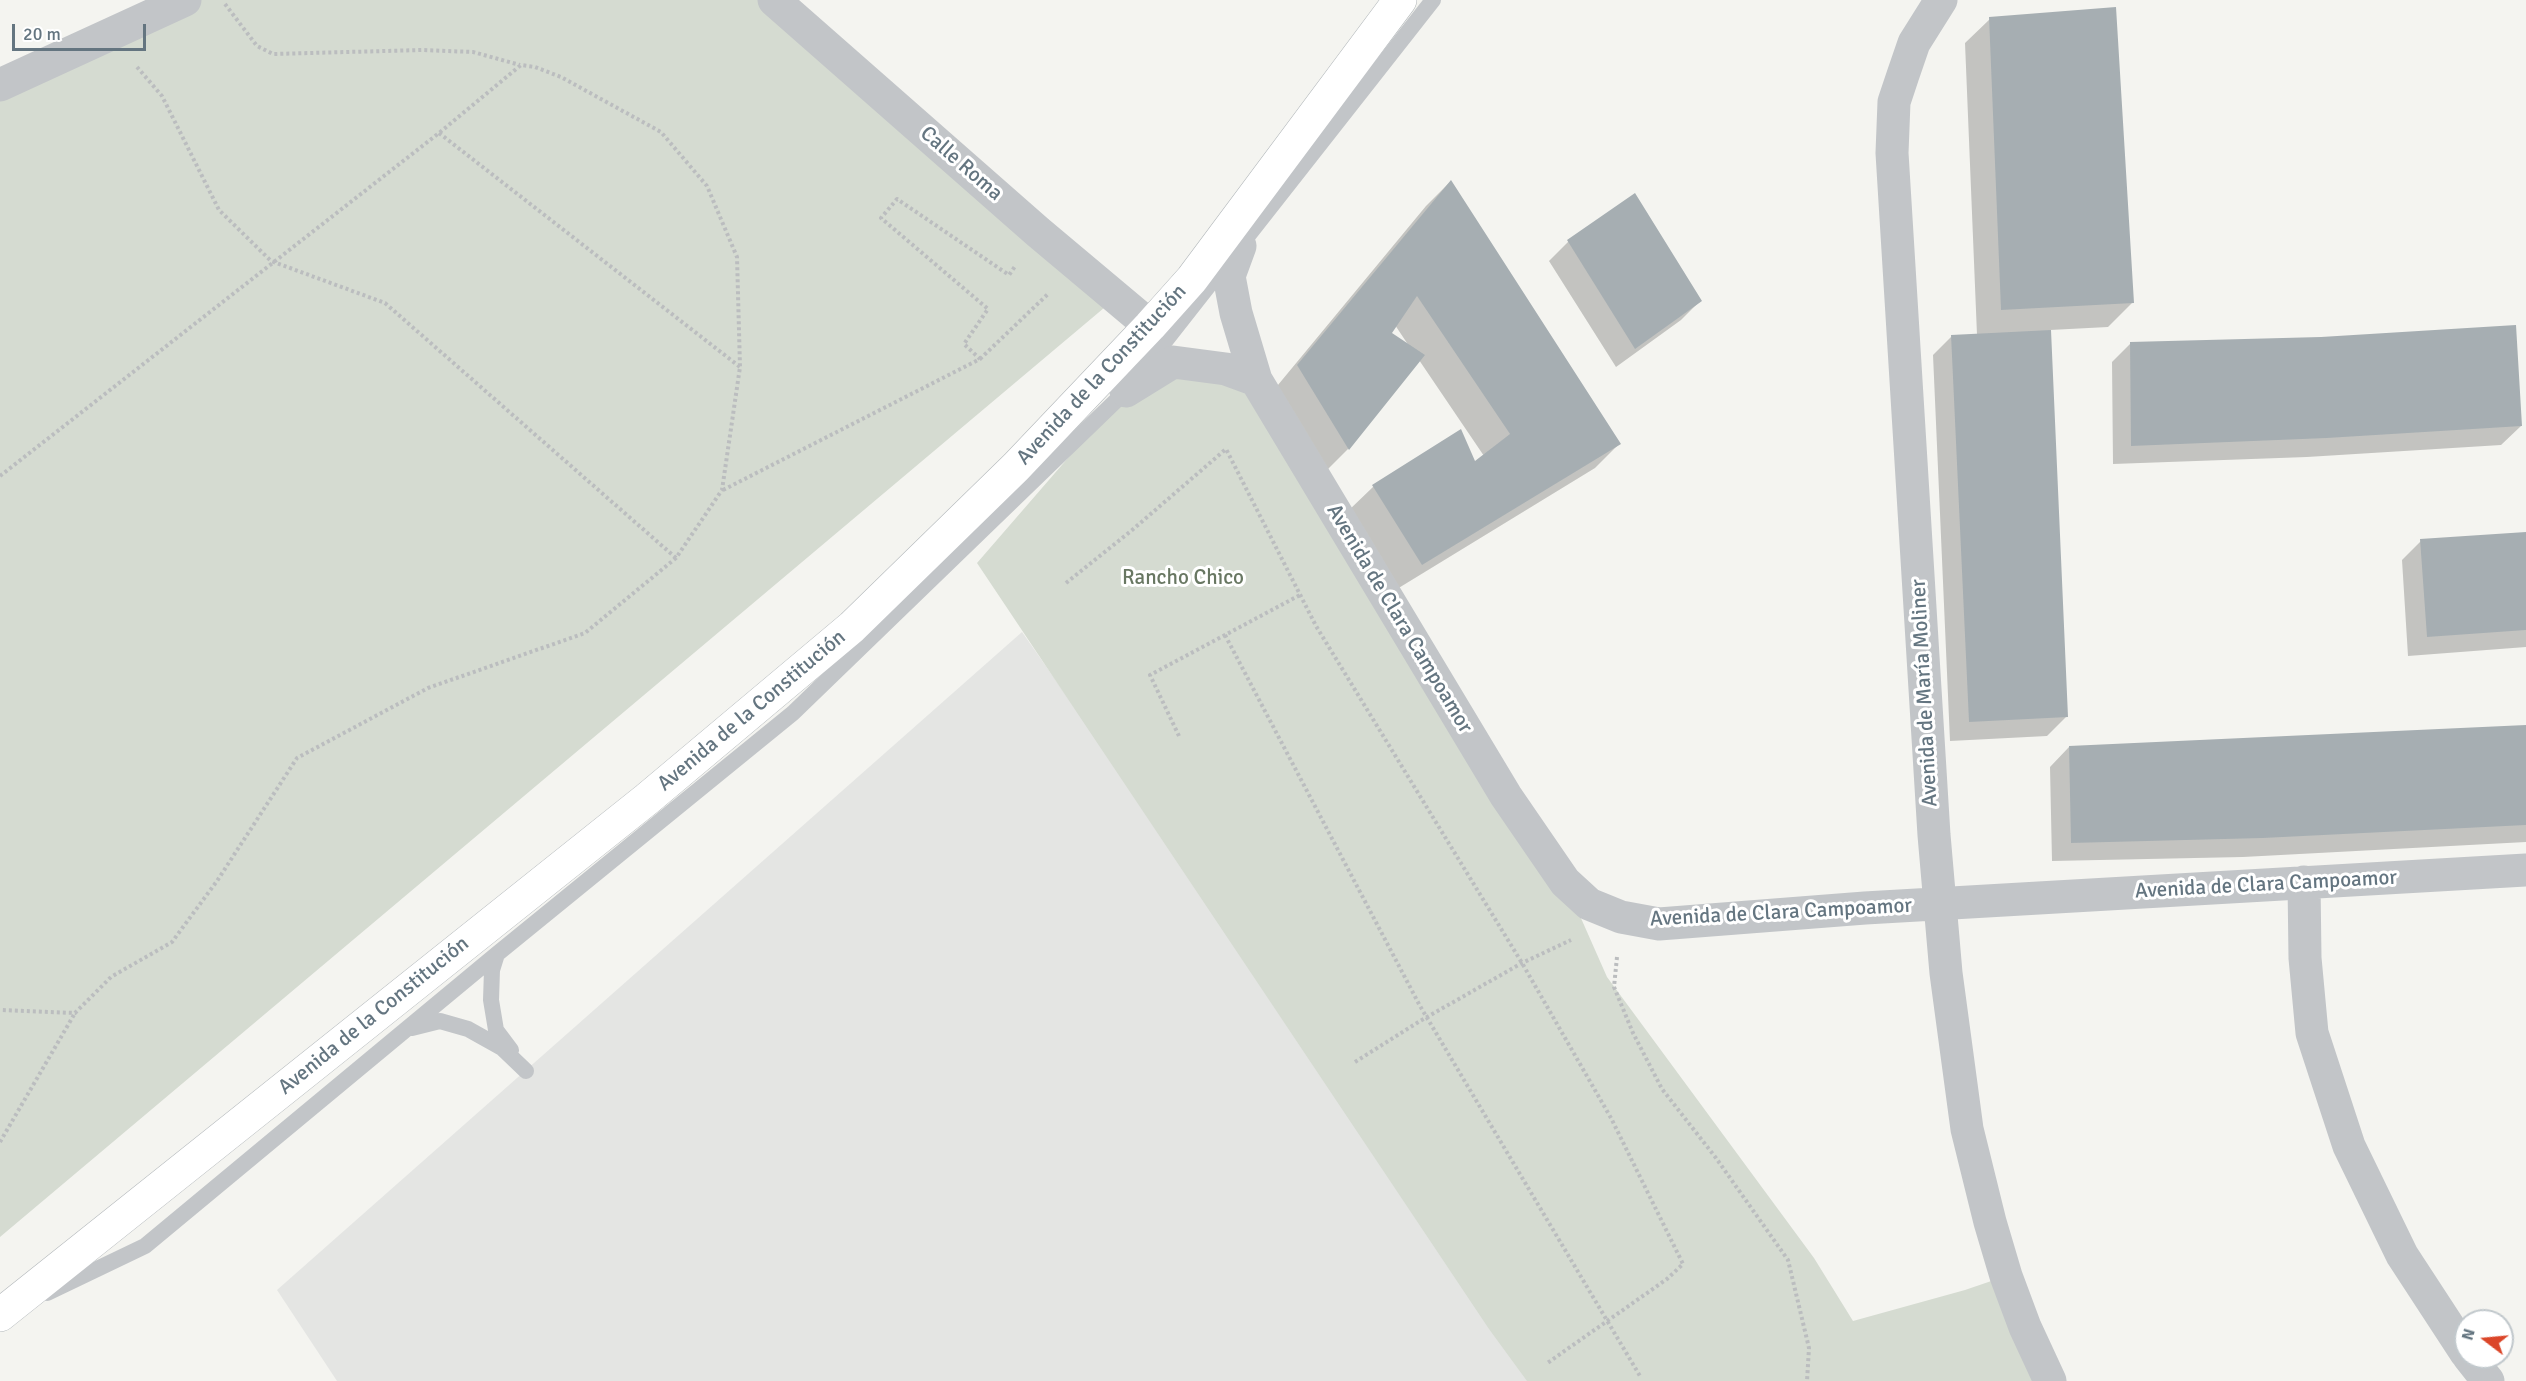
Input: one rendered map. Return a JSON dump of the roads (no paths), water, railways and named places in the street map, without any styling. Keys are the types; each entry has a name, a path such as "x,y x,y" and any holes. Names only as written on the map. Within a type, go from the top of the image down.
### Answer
{"street":[{"path":"0,85 185,0"},
{"name":"Calle Roma","path":"774,0 1038,232 1150,326"},
{"name":"Avenida de la Constitución","path":"0,1315 647,799 852,627 1017,467 1192,279 1400,0"},
{"name":"Avenida de María Moliner","path":"1941,0 1914,43 1894,102 1892,153 1934,835 1946,974 1967,1129 2006,1276 2025,1327 2050,1381"},
{"name":"Avenida de Clara Campoamor","path":"1240,246 1229,276 1236,312 1256,380 1500,786 1565,882 1589,904 1621,917 1659,924 1865,908 2526,870"},
{"path":"1125,391 1173,362 1226,369 1256,380"},
{"path":"2304,882 2305,958 2312,1034 2349,1146 2402,1255 2454,1335"},
{"path":"2478,1369 2488,1381"}],"lane":[{"path":"0,1315 145,1246 792,713 1125,391 1433,0"},
{"path":"405,1030 440,1021 468,1029 502,1048 526,1071 496,1030 491,1000 492,969 497,954"}],"park label":[{"name":"Rancho Chico","path":"1183,578"}]}
